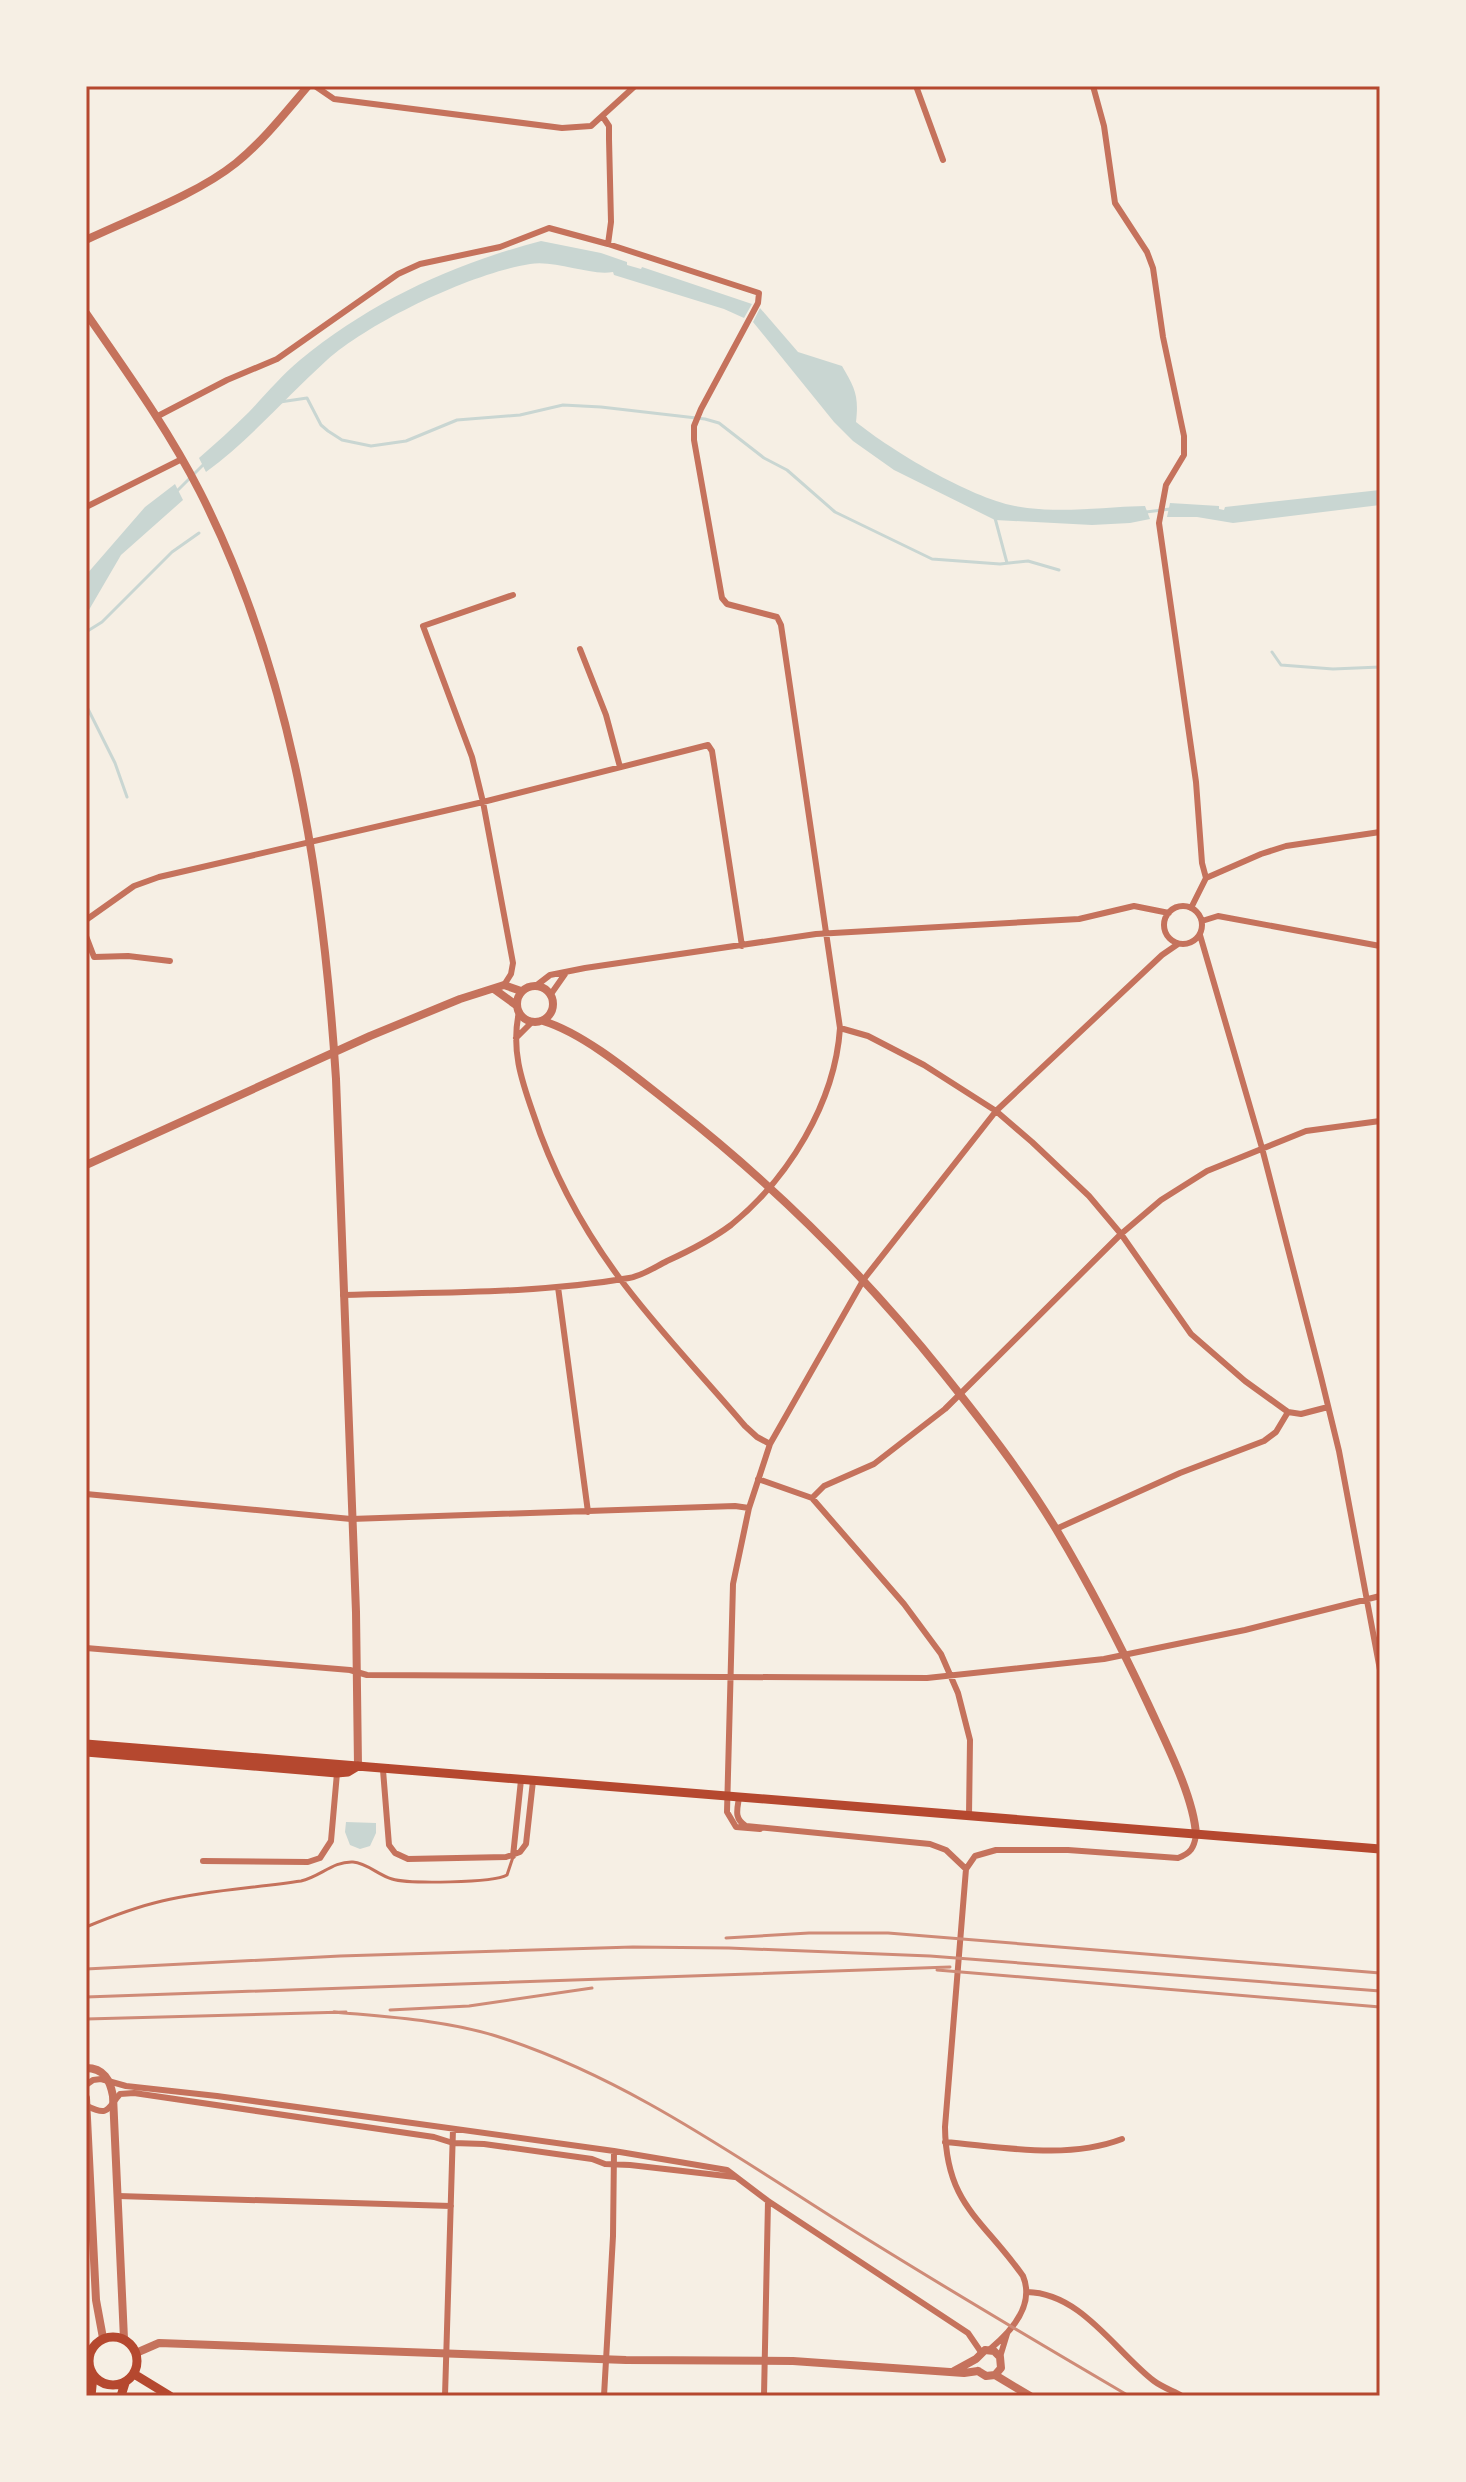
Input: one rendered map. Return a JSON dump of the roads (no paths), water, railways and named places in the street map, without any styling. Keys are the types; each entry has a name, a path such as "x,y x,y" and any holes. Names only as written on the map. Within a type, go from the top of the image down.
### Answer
{"main road":[{"path":"86,1744 337,1769"},
{"path":"86,1752 337,1769 358,1766 1380,1849"},
{"path":"91,2396 93,2376 88,2362 89,2346 103,2338 115,2336 124,2339 136,2353 137,2367 125,2383 121,2396"},
{"path":"134,2374 170,2396"},
{"path":"93,2376 108,2386 125,2383"}],"street":[{"path":"86,240 202,185 235,164 264,137 308,86"},
{"path":"315,86 334,99 562,128 591,126 635,86"},
{"path":"916,86 943,160"},
{"path":"1093,86 1104,126 1115,203 1147,252 1153,268 1163,337 1184,436 1184,455 1166,485 1159,523 1196,782 1202,863 1206,878"},
{"path":"603,117 609,126 611,222 608,244"},
{"path":"156,417 227,380 277,359 398,274 420,264 500,247 549,228 759,293 758,303 694,426 694,440 722,598 727,604 777,617 781,625 840,1028 839,1050 825,1091 809,1129 771,1186 730,1225 697,1247 631,1278 558,1287 343,1295"},
{"path":"86,313 182,459 235,569 271,669 293,755 310,842 335,1053 358,1766"},
{"path":"86,507 182,459"},
{"path":"86,1165 460,999 504,985 513,963 483,802 472,757 423,626 513,595"},
{"path":"580,649 606,715 620,767"},
{"path":"86,920 134,886 159,877 483,802 708,745 712,751 742,946"},
{"path":"1191,908 1206,878 1261,854 1286,846 1380,832"},
{"path":"504,985 521,991 537,985 550,975 585,968 828,934 1079,919 1134,906 1169,913"},
{"path":"1164,923 1175,908 1191,908 1202,921 1200,935 1205,955 1262,1148 1328,1407 1380,1670"},
{"path":"1148,909 1164,923 1168,937 1162,955"},
{"path":"1202,921 1218,916 1380,946"},
{"path":"1189,944 1200,935"},
{"path":"86,936 94,957 128,956 170,961"},
{"path":"1168,937 1178,944"},
{"path":"966,1869 946,1850 930,1844 760,1829 735,1822 727,1812 733,1584 749,1508 770,1444 864,1279 996,1111 1162,955 1178,944 1189,944 1205,955"},
{"path":"551,994 565,973"},
{"path":"537,985 551,994 553,1010 562,1026"},
{"path":"494,989 518,1008 524,1019 562,1026 634,1076 771,1186 864,1279 999,1444 1056,1529 1125,1655 1168,1748 1195,1820 1194,1846 1189,1853 1178,1858 1068,1850 996,1850 975,1856 966,1869 945,2142 950,2176 959,2196 1018,2269 1027,2292 1024,2308 1007,2334 998,2371"},
{"path":"521,991 515,1053 519,1072 539,1132 577,1211 619,1279 745,1426 770,1444"},
{"path":"543,1021 553,1010"},
{"path":"516,1038 532,1022"},
{"path":"840,1028 868,1036 924,1065 996,1111 1057,1164 1121,1234 1191,1334 1245,1381 1288,1412 1301,1414 1328,1407"},
{"path":"812,1498 824,1486 874,1464 905,1442 960,1394 1121,1234 1161,1200 1207,1171 1306,1131 1380,1121"},
{"path":"558,1287 588,1512"},
{"path":"1056,1529 1180,1473 1264,1441 1276,1432 1288,1412"},
{"path":"758,1479 812,1498 904,1604 941,1654 951,1675 970,1740 969,1816"},
{"path":"86,1494 351,1519 749,1508"},
{"path":"86,1648 350,1670 367,1675 927,1678 1125,1655 1245,1630 1380,1596"},
{"path":"203,1861 308,1862 320,1858 331,1841 337,1769"},
{"path":"383,1770 389,1845 408,1859 513,1856 526,1844 533,1781"},
{"path":"513,1856 521,1780"},
{"path":"735,1822 739,1798"},
{"path":"86,2068 103,2073 111,2083 124,2339"},
{"path":"86,2085 97,2079 217,2096 453,2143 484,2144 614,2165 735,2177"},
{"path":"87,2106 99,2112 106,2111 124,2093 453,2129 727,2170 768,2201 968,2333 982,2354 1000,2357"},
{"path":"216,2105 217,2096"},
{"path":"86,2098 89,2202 96,2300 103,2338"},
{"path":"445,2396 453,2129"},
{"path":"945,2142 1062,2151 1098,2148 1122,2139"},
{"path":"604,2396 613,2236 614,2151"},
{"path":"118,2196 451,2206"},
{"path":"764,2396 768,2201"},
{"path":"1027,2292 1050,2296 1081,2313 1156,2383 1182,2396"},
{"path":"953,2371 1007,2334"},
{"path":"136,2353 159,2343 605,2359 763,2361 978,2371 986,2376 998,2371"},
{"path":"978,2371 982,2354"},
{"path":"998,2371 1030,2396"}],"lane":[{"path":"86,1927 160,1901 304,1880 337,1863 354,1862 369,1866 394,1880 408,1882 500,1879 512,1867 513,1856"}],"waterway":[{"path":"280,402 307,398 321,425 328,431 342,440 371,446 406,441 457,420 520,415 563,405 705,419 719,423 764,458 787,470 835,512 932,559 1000,564 1028,561 1059,570"},
{"path":"177,491 205,463"},
{"path":"1146,512 1170,509"},
{"path":"995,518 1007,563"},
{"path":"86,632 102,622 172,552 199,533"},
{"path":"1272,652 1281,665 1333,669 1380,667"},
{"path":"86,705 115,763 127,797"}],"railway":[{"path":"726,1938 809,1933 888,1933 1380,1973"},
{"path":"86,1969 340,1956 633,1947 729,1948 930,1956 1380,1991"},
{"path":"86,1997 950,1967"},
{"path":"937,1970 1380,2007"},
{"path":"390,2010 469,2006 592,1988"},
{"path":"334,2012 457,2026 496,2036 585,2071 711,2140 906,2263 1129,2396"},
{"path":"86,2019 346,2012"}]}
